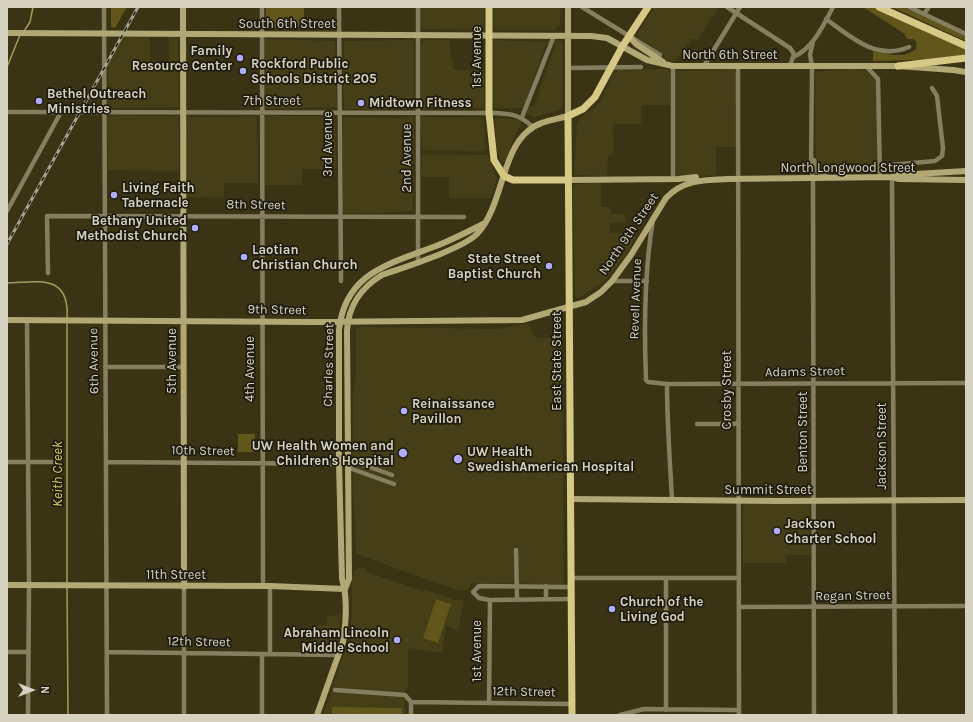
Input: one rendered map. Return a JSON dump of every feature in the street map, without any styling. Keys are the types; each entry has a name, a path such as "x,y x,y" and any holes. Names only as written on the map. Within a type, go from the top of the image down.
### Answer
{"main road":[{"name":"5th Avenue","path":"183,7 182,462 184,587"},
{"name":"1st Avenue","path":"489,7 489,113 494,160 504,176"},
{"name":"East State Street","path":"568,7 572,715"},
{"path":"568,116 590,104 601,88 610,67 648,7"},
{"path":"879,7 966,46"},
{"name":"South 6th Street","path":"7,34 568,36"},
{"name":"North 6th Street","path":"568,36 607,38 647,60 671,66 898,66 966,72"},
{"path":"629,36 636,44 671,66"},
{"path":"898,66 966,58"},
{"name":"Charles Street","path":"345,590 349,578 347,322 355,302 363,289 372,281 465,242 478,232 494,205 504,176 519,141 533,127 540,123 568,116"},
{"path":"892,177 899,175 966,171"},
{"path":"504,176 513,180 568,180"},
{"name":"North Longwood Street","path":"568,180 673,179 700,177 730,179"},
{"name":"North Longwood Street","path":"711,180 892,177 898,179 966,180"},
{"name":"North 9th Street","path":"569,308 586,302 601,292 612,281 631,255 666,198 674,190 690,182 711,180"},
{"name":"Charles Street","path":"317,715 339,655 345,630 345,590 342,579 339,463 340,322 347,301 360,282 375,270 443,244 483,224"},
{"name":"9th Street","path":"7,320 261,320 340,322 509,321 522,320 569,308"},
{"name":"Summit Street","path":"570,499 740,501 966,500"},
{"name":"11th Street","path":"7,585 184,587 266,586 345,590"}],"street":[{"name":"6th Avenue","path":"104,7 107,715"},
{"name":"4th Avenue","path":"262,7 262,463 270,653"},
{"name":"3rd Avenue","path":"339,7 341,281"},
{"name":"2nd Avenue","path":"418,7 418,261"},
{"path":"582,7 660,55"},
{"path":"727,7 790,48 794,57"},
{"path":"704,66 740,7"},
{"path":"790,66 794,57 802,52 813,40 833,7"},
{"path":"909,7 966,34"},
{"path":"924,14 929,7"},
{"path":"826,19 865,46 877,51 892,52 909,47"},
{"path":"533,127 522,117 554,36"},
{"name":"Benton Street","path":"813,40 810,55 812,66 811,166 813,178 814,715"},
{"path":"671,66 673,179"},
{"name":"Crosby Street","path":"738,66 738,422 740,501 739,713"},
{"path":"866,66 875,75 879,92 880,177"},
{"path":"568,68 641,67"},
{"path":"880,166 935,162 942,156 937,96 932,88"},
{"name":"7th Street","path":"7,112 105,111 489,113 515,114 522,117"},
{"path":"7,211 60,112"},
{"name":"Benton Street","path":"812,150 817,171 832,178"},
{"name":"Jackson Street","path":"892,177 895,715"},
{"name":"8th Street","path":"48,273 47,216 464,217"},
{"name":"Revell Avenue","path":"646,380 647,281 650,236 654,219"},
{"path":"612,281 647,281"},
{"path":"27,320 29,585 28,715"},
{"path":"105,367 183,367"},
{"name":"Adams Street","path":"646,380 651,383 667,384 966,383"},
{"path":"667,384 668,437 670,447 672,500"},
{"path":"696,424 734,424 738,422"},
{"name":"10th Street","path":"106,462 347,464 353,461 392,475"},
{"path":"7,462 59,462"},
{"path":"347,464 352,469 394,484"},
{"path":"516,550 517,599"},
{"path":"571,578 739,578"},
{"path":"666,579 669,712"},
{"path":"571,587 479,586 473,592 479,598 490,600 571,599"},
{"path":"546,586 546,599"},
{"name":"5th Avenue","path":"184,587 184,715"},
{"name":"1st Avenue","path":"490,600 490,703"},
{"name":"Regan Street","path":"740,607 814,608 966,606"},
{"path":"7,652 28,652"},
{"name":"12th Street","path":"107,652 339,655"},
{"path":"262,654 262,715"},
{"name":"12th Street","path":"335,690 405,695 411,702 572,704"},
{"path":"411,702 411,715"},
{"path":"620,715 644,709 669,712 739,713"}],"shaded area":[{"path":"111,7 127,7 115,28 111,27"},
{"path":"266,7 304,7 304,27 266,27"},
{"path":"420,7 484,7 484,28 481,30 423,29 420,25"},
{"path":"493,7 561,7 560,25 554,30 495,30"},
{"path":"654,7 719,7 697,40 692,38 676,60 669,61 662,58 664,55 636,36"},
{"path":"863,7 875,7 966,49 966,55 919,60 873,61 873,51 901,55 916,49 917,43 913,39 907,39 905,34"},
{"path":"892,7 903,7 966,36 966,41"},
{"path":"123,37 150,37 150,62 169,62 169,37 178,38 179,107 108,108 108,65"},
{"path":"265,39 335,41 337,107 265,109"},
{"path":"423,40 450,40 451,61 454,61 454,70 484,70 484,108 421,109 421,45"},
{"path":"495,40 549,42 549,44 546,45 523,108 494,108 493,43"},
{"path":"555,40 560,40 563,44 562,107 559,110 536,117 531,116 525,112 528,106 534,106 555,45 553,42"},
{"path":"344,41 414,41 414,109 344,109"},
{"path":"667,69 670,73 670,105 642,105 641,124 613,124 614,152 608,157 607,176 574,175 577,124 581,117 596,107 604,95 613,72 618,70"},
{"path":"733,69 736,73 736,147 716,147 716,175 679,177 676,174 676,71"},
{"path":"854,69 870,71 877,82 878,170 826,174 819,170 816,160 815,74 817,71"},
{"path":"111,115 179,116 179,171 108,170 107,119"},
{"path":"188,115 190,117 257,116 258,183 224,183 224,198 187,197 185,120"},
{"path":"335,116 336,169 302,169 302,185 265,185 263,122 264,117"},
{"path":"411,116 414,119 413,211 345,213 343,211 343,117 402,118"},
{"path":"422,117 481,118 484,121 486,149 483,151 423,150 420,120"},
{"path":"496,118 517,119 522,125 515,135 505,162 501,162 496,146 494,120"},
{"path":"422,154 488,155 497,178 491,198 449,198 449,177 421,177"},
{"path":"601,183 601,207 610,207 610,214 625,214 626,222 610,223 610,233 638,233 625,257 607,279 577,299 575,294 573,186 577,184"},
{"name":"UW Health SwedishAmerican Hospital","path":"528,324 536,338 562,338 564,584 472,583 467,590 457,590 356,554 353,489 353,396 356,371 356,330 360,327 497,329"},
{"path":"238,434 255,434 254,452 238,452"},
{"name":"Jackson Charter School","path":"746,503 810,504 811,555 786,555 786,563 743,563 743,507"},
{"name":"Abraham Lincoln Middle School","path":"359,568 366,568 367,572 423,591 426,590 454,600 464,600 458,630 446,626 442,653 408,648 408,688 405,692 405,715 323,715 350,636 352,616 352,577 354,571"},
{"path":"436,599 451,604 438,643 423,638"},
{"path":"340,615 339,632 334,648 330,650 315,650 315,625 327,625 327,616"},
{"path":"332,707 402,708 402,715 332,715"}],"waterway":[{"name":"Keith Creek","path":"24,31 30,22 33,7"},
{"name":"Keith Creek","path":"7,67 20,35"},
{"name":"Keith Creek","path":"7,283 40,282 50,283 58,287 67,304 67,319"},
{"name":"Keith Creek","path":"67,323 67,583"},
{"name":"Keith Creek","path":"67,587 68,715"}],"railway":[{"path":"7,244 138,7"}],"place":[{"name":"Family Resource Center","path":"240,58"},
{"name":"Rockford Public Schools District 205","path":"243,71"},
{"name":"Bethel Outreach Ministries","path":"39,101"},
{"name":"Midtown Fitness","path":"361,103"},
{"name":"Living Faith Tabernacle","path":"114,195"},
{"name":"Bethany United Methodist Church","path":"195,228"},
{"name":"Laotian Christian Church","path":"244,257"},
{"name":"State Street Baptist Church","path":"549,266"},
{"name":"Reinaissance Pavillon","path":"404,411"},
{"name":"UW Health Women and Children's Hospital","path":"403,453"},
{"name":"UW Health SwedishAmerican Hospital","path":"458,459"},
{"name":"Jackson Charter School","path":"777,531"},
{"name":"Church of the Living God","path":"612,609"},
{"name":"Abraham Lincoln Middle School","path":"397,640"}]}
